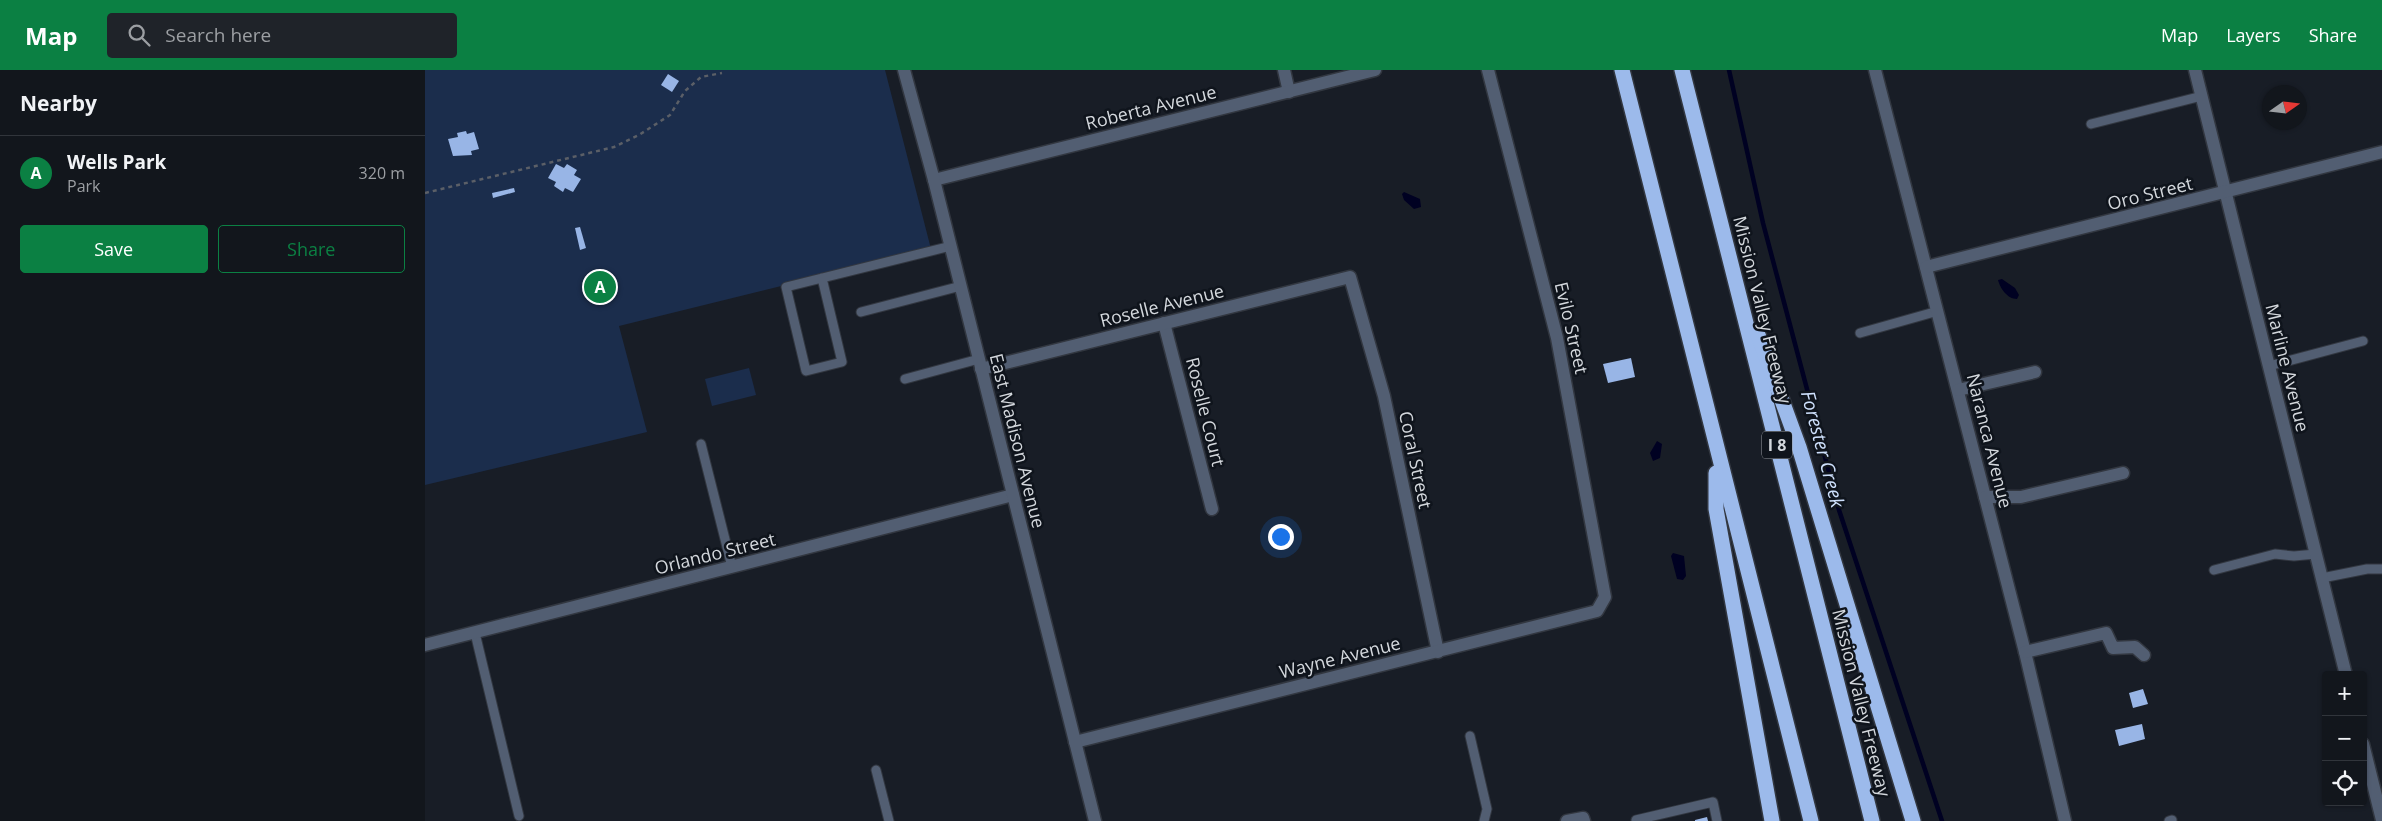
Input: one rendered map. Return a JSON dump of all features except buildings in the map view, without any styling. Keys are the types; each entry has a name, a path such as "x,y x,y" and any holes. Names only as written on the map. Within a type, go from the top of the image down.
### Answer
{"highway":[{"path":"1622,70 1717,454 1811,821"},
{"name":"Mission Valley Freeway","path":"1682,70 1872,821"},
{"path":"1727,245 1799,448 1913,821"},
{"path":"1717,454 1716,509 1772,821"}],"street":[{"name":"East Madison Avenue","path":"904,70 951,246 1095,821"},
{"path":"1284,70 1289,92"},
{"name":"Roberta Avenue","path":"934,180 1375,70"},
{"name":"Evilo Street","path":"1488,70 1557,338 1605,598"},
{"name":"Naranca Avenue","path":"1875,70 2025,652 2065,821"},
{"name":"Marline Avenue","path":"2195,70 2345,671"},
{"name":"Oro Street","path":"1927,267 2226,193 2382,152"},
{"name":"Roselle Avenue","path":"980,364 1164,323 1350,277"},
{"name":"Coral Street","path":"1350,277 1384,396 1438,652"},
{"name":"Roselle Court","path":"1164,323 1212,509"},
{"path":"1958,390 2035,372"},
{"path":"1985,498 2021,497 2123,473"},
{"name":"Orlando Street","path":"425,645 1013,495"},
{"name":"Wayne Avenue","path":"1075,742 1597,611 1605,598"},
{"path":"2025,652 2106,633 2113,648 2135,647 2144,655"},
{"path":"2367,760 2382,820"},
{"path":"1567,821 1583,819"}],"lane":[{"path":"2091,124 2202,96"},
{"path":"822,278 842,362 806,371 787,286 951,246"},
{"path":"861,312 961,286"},
{"path":"1860,332 1938,311"},
{"path":"2269,366 2363,341"},
{"path":"905,379 980,364"},
{"path":"701,444 732,568"},
{"path":"2215,570 2275,554 2294,556 2316,554"},
{"path":"2322,578 2367,569 2382,569"},
{"path":"475,633 519,816"},
{"path":"1470,736 1487,809 1484,821"},
{"path":"876,770 889,821"},
{"path":"1635,820 1713,802 1717,821"}],"path":[{"path":"425,193 614,147 639,135 670,115 685,91 701,76 722,73"}],"shaded area":[{"path":"425,70 885,70 931,249 619,326 647,432 425,485"},
{"path":"1404,192 1420,199 1421,207 1414,209 1404,200 1402,194"},
{"path":"2002,279 2015,288 2019,295 2017,299 2013,299 2002,290 1998,280"},
{"path":"749,368 756,395 712,406 705,379"},
{"path":"1657,441 1662,444 1660,458 1653,461 1650,453"},
{"path":"1673,553 1684,556 1686,576 1683,580 1677,579 1671,556"}],"waterway":[{"name":"Forester Creek","path":"1729,70 1763,223 1839,510 1942,821"}],"place":[{"name":"Wells Park","path":"600,287"}]}
